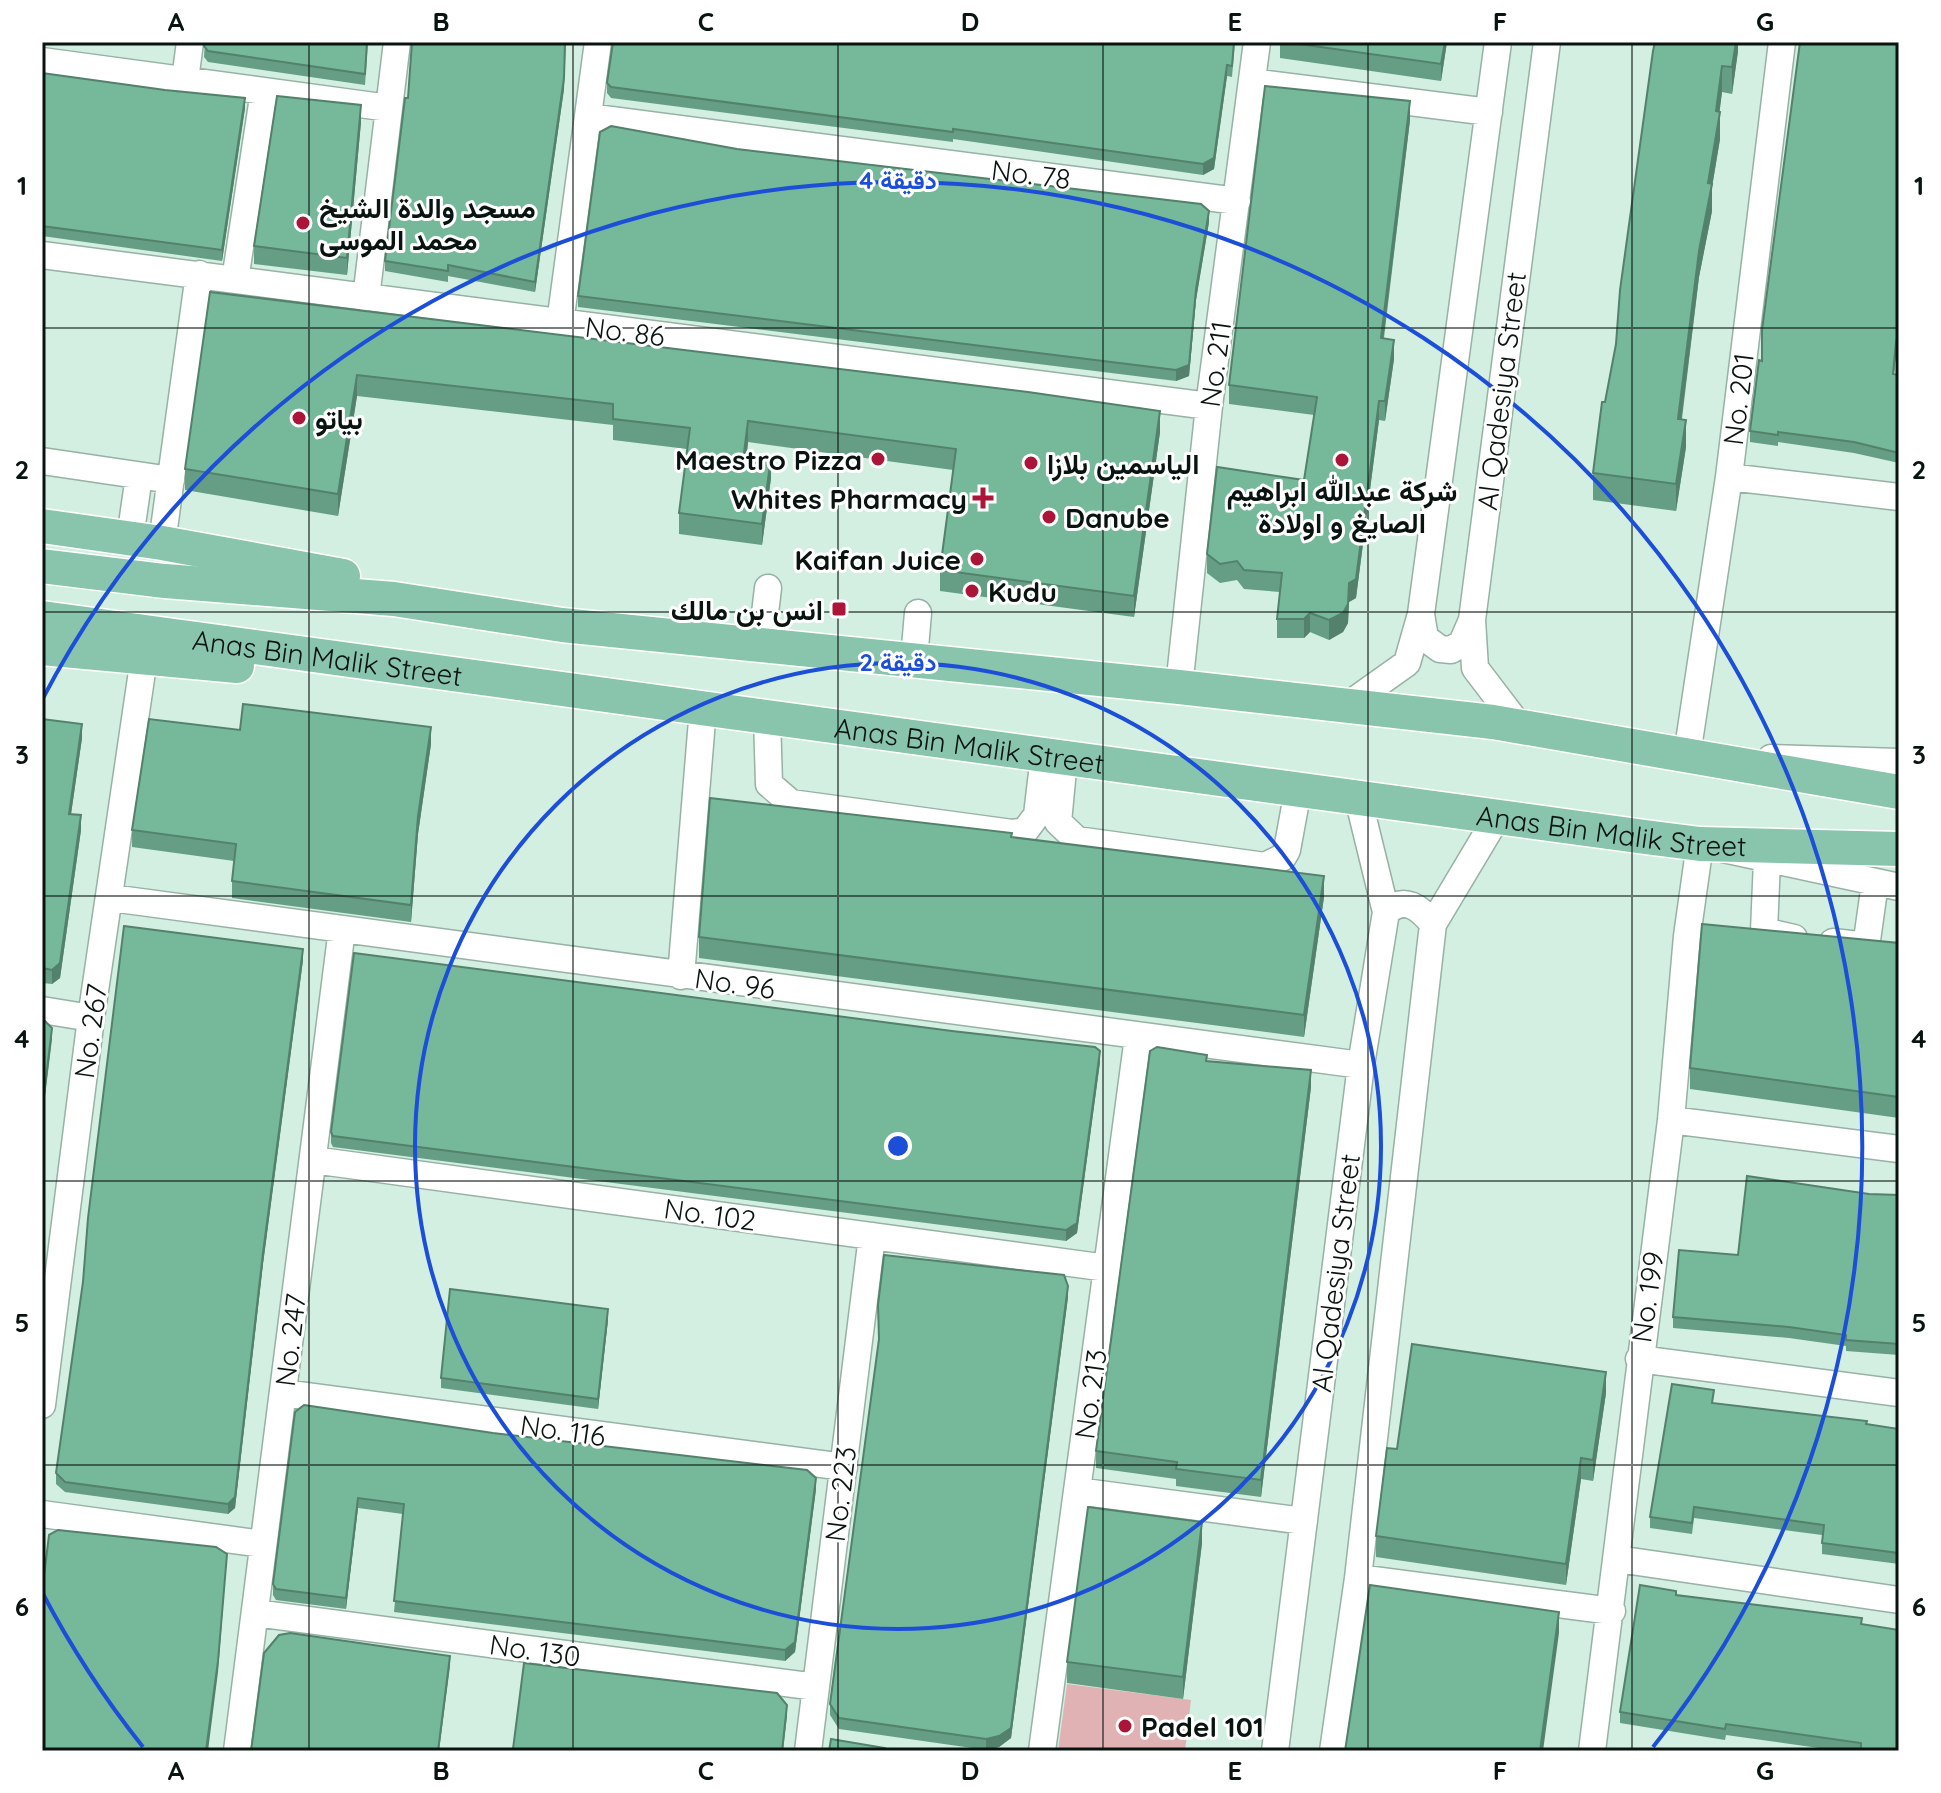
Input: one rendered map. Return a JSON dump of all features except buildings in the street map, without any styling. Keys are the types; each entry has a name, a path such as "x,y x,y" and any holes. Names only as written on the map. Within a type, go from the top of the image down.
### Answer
{"main road":[{"path":"42,526 146,541 364,580 394,599"},
{"name":"Anas Bin Malik Street","path":"42,566 165,581 394,599 562,625 761,647 914,659 1348,705 1520,727 1899,792"},
{"name":"Anas Bin Malik Street","path":"42,618 1700,844 1899,849"},
{"path":"42,648 703,708"}],"street":[{"path":"185,80 190,42"},
{"path":"366,298 397,42"},
{"path":"560,323 598,42"},
{"name":"No. 211","path":"1179,687 1209,406 1257,42"},
{"name":"Al Qadesiya Street","path":"1348,705 1407,663 1421,614 1498,42"},
{"name":"Al Qadesiya Street","path":"1520,727 1475,668 1472,620 1547,42"},
{"name":"No. 201","path":"1687,755 1729,477 1782,42"},
{"path":"42,61 389,108"},
{"path":"1252,82 1489,112"},
{"path":"235,280 264,91"},
{"name":"No. 78","path":"588,117 1237,201"},
{"name":"No. 86","path":"42,255 1209,406"},
{"path":"146,541 171,480 199,274"},
{"path":"42,461 171,480"},
{"path":"139,476 146,541"},
{"path":"1729,477 1899,497"},
{"path":"761,647 768,588"},
{"path":"914,659 918,613"},
{"path":"1421,614 1425,638 1440,649 1451,650 1462,643 1472,620"},
{"name":"No. 267","path":"42,1405 91,1018 144,658"},
{"path":"681,976 703,708"},
{"path":"767,717 769,784 791,803 1012,833 1025,831 1037,815 1054,758"},
{"path":"1687,755 1899,762"},
{"path":"1054,758 1058,822 1077,840 1265,866 1283,857 1287,850 1298,790"},
{"name":"Al Qadesiya Street","path":"1275,1751 1361,1065 1386,912 1358,798"},
{"name":"Al Qadesiya Street","path":"1333,1751 1358,1578 1433,924 1497,817"},
{"path":"1700,844 1887,885 1867,940 1863,943 1768,935 1762,923 1767,860"},
{"name":"No. 199","path":"1592,1751 1612,1611 1639,1359 1671,1120 1687,936 1700,844"},
{"name":"No. 96","path":"111,898 1361,1065"},
{"path":"1386,912 1395,904 1408,903 1421,910 1433,924"},
{"name":"No. 247","path":"237,1751 342,929"},
{"path":"42,1010 91,1018"},
{"name":"No. 213","path":"1042,1751 1138,1037"},
{"path":"1671,1120 1899,1149"},
{"name":"No. 102","path":"313,1160 1107,1268"},
{"name":"No. 223","path":"808,1751 872,1236"},
{"path":"1639,1359 1899,1393"},
{"name":"No. 116","path":"283,1393 844,1467"},
{"path":"1077,1491 1304,1521"},
{"path":"42,1514 263,1544"},
{"path":"1617,1559 1899,1600"},
{"path":"1358,1578 1612,1611"},
{"name":"No. 130","path":"255,1613 816,1687"}],"shaded area":[{"name":"Padel 101","path":"1067,1684 1191,1700 1185,1751 1058,1751"}],"place":[{"name":"مسجد والدة الشيخ محمد الموسى","path":"303,223"},
{"name":"بياتو","path":"299,418"},
{"name":"Maestro Pizza","path":"878,459"},
{"name":"شركة عبدالله ابراهيم الصايغ و اولادة","path":"1342,460"},
{"name":"الياسمين بلازا","path":"1031,463"},
{"name":"Whites Pharmacy","path":"983,498"},
{"name":"Danube","path":"1049,517"},
{"name":"Kaifan Juice","path":"977,559"},
{"name":"Kudu","path":"972,591"},
{"name":"انس بن مالك","path":"839,609"},
{"name":"Padel 101","path":"1125,1726"}]}
